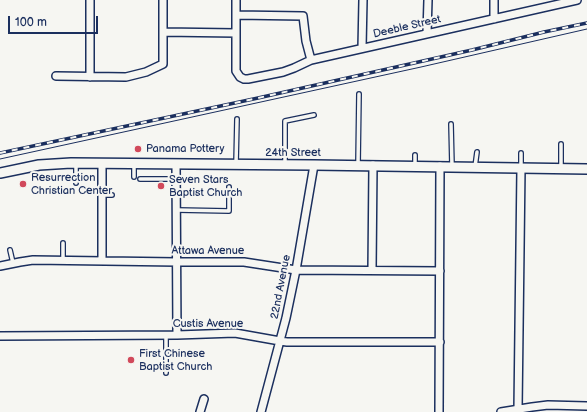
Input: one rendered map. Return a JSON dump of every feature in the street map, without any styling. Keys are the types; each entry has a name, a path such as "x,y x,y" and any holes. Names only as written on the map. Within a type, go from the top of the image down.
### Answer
{"street":[{"path":"90,0 90,77"},
{"path":"56,76 120,77 146,72 163,64 163,0"},
{"path":"163,32 236,33 236,0"},
{"path":"362,48 363,0"},
{"path":"427,34 428,0"},
{"path":"494,0 494,18"},
{"name":"Deeble Street","path":"236,33 236,71 240,77 248,79 283,72 311,60 562,2 577,0"},
{"path":"236,15 303,16 305,35 311,60"},
{"name":"24th Street","path":"0,173 39,165 76,163 474,166 587,169"},
{"path":"102,164 102,261"},
{"path":"176,164 177,335"},
{"name":"22nd Avenue","path":"261,412 286,318 314,165"},
{"path":"372,270 373,165"},
{"path":"439,412 440,166"},
{"path":"518,409 521,168"},
{"name":"Attawa Avenue","path":"0,266 33,260 244,262 296,270 440,271"},
{"name":"Custis Avenue","path":"0,336 177,335 235,333 280,341 440,342"},
{"path":"200,412 204,399"},
{"path":"501,412 548,405 587,406"}],"lane":[{"path":"358,165 359,94"},
{"path":"286,165 285,121 314,115"},
{"path":"236,165 237,120"},
{"path":"451,124 452,166"},
{"path":"561,144 561,168"},
{"path":"474,166 477,152"},
{"path":"521,153 521,168"},
{"path":"415,155 415,166"},
{"path":"76,163 76,183"},
{"path":"134,164 134,177"},
{"path":"140,179 176,180"},
{"path":"177,210 229,211 229,187"},
{"path":"102,195 112,195"},
{"path":"63,243 63,260"},
{"path":"10,250 13,263"},
{"path":"166,335 166,374"}],"tram line":[{"path":"0,159 421,67 587,29"}],"railway":[{"path":"0,153 258,98 587,23"}],"place":[{"name":"Panama Pottery","path":"138,149"},
{"name":"Resurrection Christian Center","path":"23,184"},
{"name":"Seven Stars Baptist Church","path":"161,186"},
{"name":"First Chinese Baptist Church","path":"131,360"}]}
